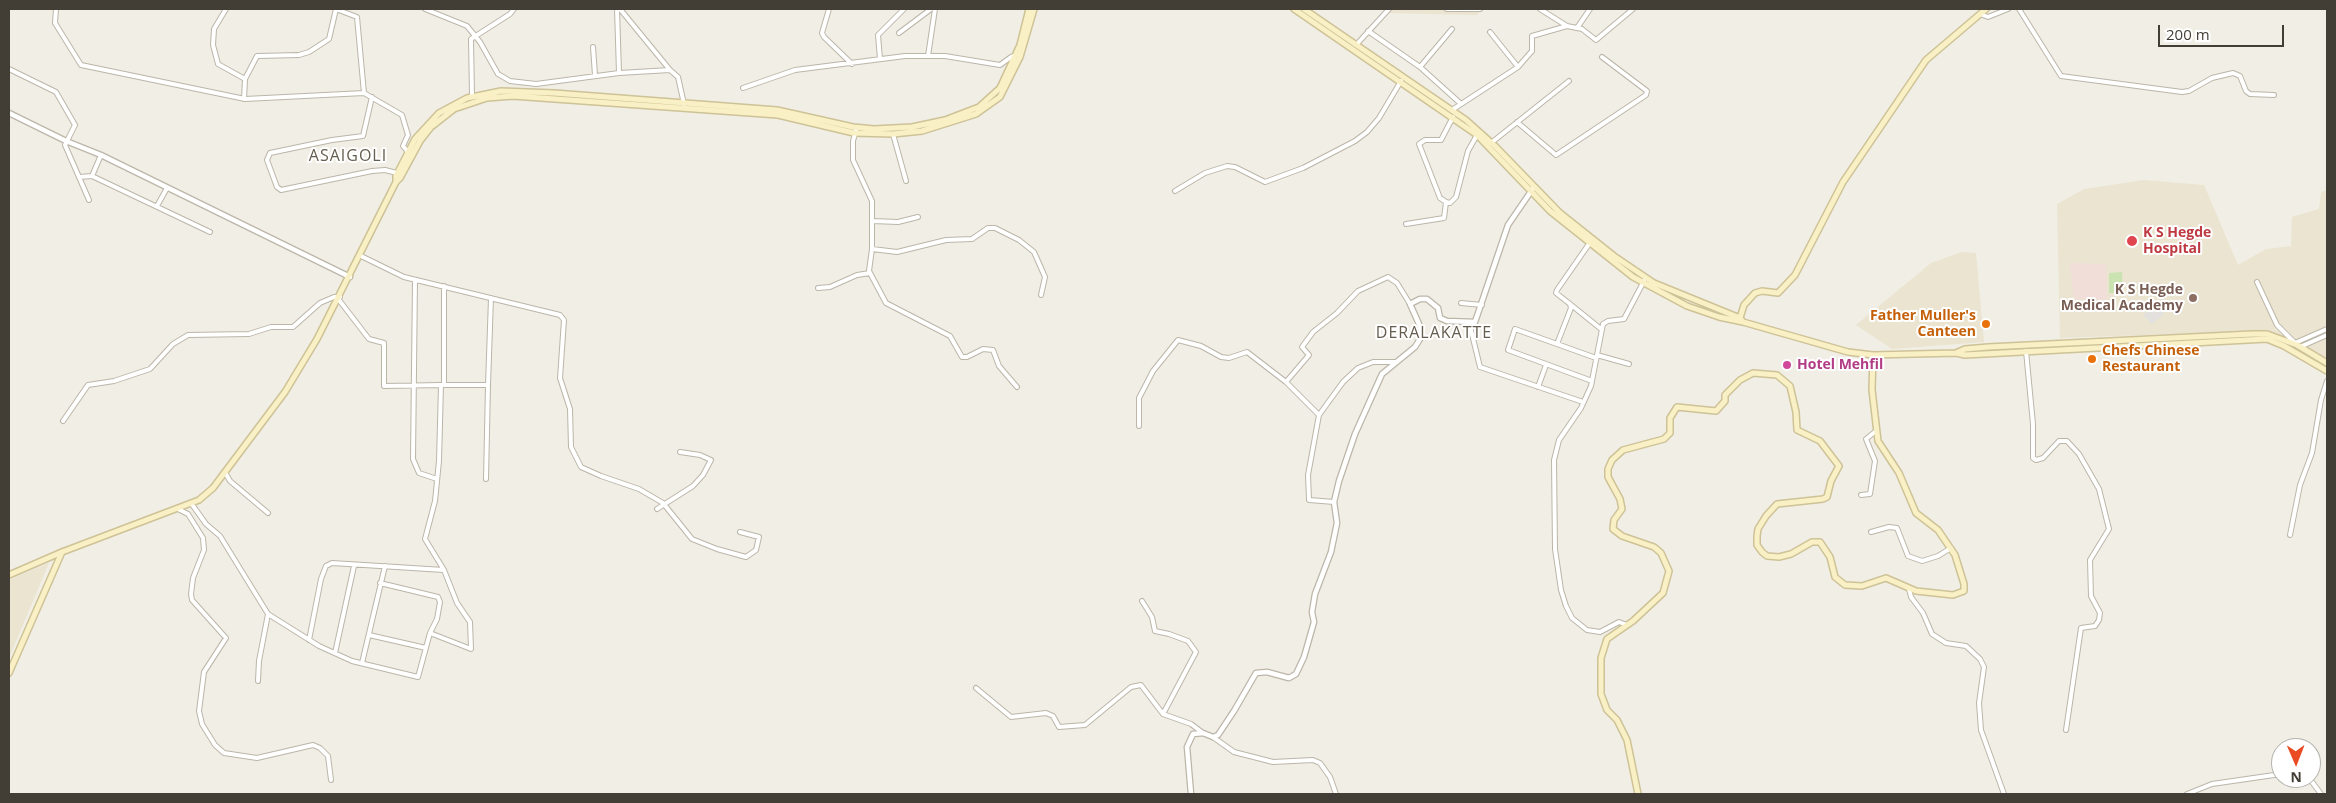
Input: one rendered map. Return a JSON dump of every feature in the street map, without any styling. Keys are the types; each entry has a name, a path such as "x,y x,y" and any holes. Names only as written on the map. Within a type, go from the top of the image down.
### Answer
{"main road":[{"path":"856,130 912,127 945,120 974,110 986,102 1000,88 1018,56 1029,9"},
{"path":"9,575 62,552 191,504 214,488 285,392 361,256 396,182 400,178 409,153 444,116 466,104 487,98 528,96 777,110 856,130 893,134 939,127 986,109 994,103 1006,88 1034,9"},
{"path":"1294,9 1310,16 1356,45 1367,56 1400,81 1452,110 1492,143 1532,189 1644,281"},
{"path":"1304,9 1310,16 1367,56 1438,103 1476,136 1589,244 1644,281 1687,306 1824,346 1873,355 1956,353 1964,355 2267,334 2297,345 2327,363"},
{"path":"1740,321 1744,305 1755,293 1762,291 1778,293 1795,275 1843,182 1926,60 1986,9"},
{"path":"396,182 397,173 420,132 439,113 455,103 472,96 500,91 525,91 685,106"},
{"path":"1956,353 1965,349 1988,347 2266,339 2284,346 2327,371"},
{"path":"1638,794 1627,740 1617,720 1607,710 1601,694 1601,658 1607,639 1627,625 1663,594 1669,571 1661,553 1654,547 1622,536 1613,529 1614,520 1622,508 1620,499 1608,477 1608,469 1612,460 1623,450 1656,443 1664,439 1670,433 1670,418 1677,407 1716,411 1725,401 1725,395 1740,380 1753,373 1778,375 1790,386 1796,412 1797,430 1820,441 1839,466 1831,481 1827,497 1777,504 1758,529 1757,545 1767,556 1779,556 1791,554 1812,542 1820,542 1830,558 1835,577 1845,585 1862,586 1886,578 1909,589 1954,596 1964,591 1964,584 1951,548 1938,530 1916,513 1899,473 1878,441 1872,390 1873,355"},
{"path":"9,673 62,552"}],"street":[{"path":"56,9 55,23 81,65 244,99 364,93 402,115 408,134 403,146 409,153"},
{"path":"226,9 213,34 213,45 218,64 245,79"},
{"path":"244,99 245,79 258,56 299,55 309,52 329,39 336,9 356,17 364,93"},
{"path":"351,14 354,9"},
{"path":"426,9 462,23 480,42 498,74 510,81 536,84 595,75 670,70"},
{"path":"472,96 471,39 510,14 514,9"},
{"path":"619,9 678,77 685,106"},
{"path":"619,9 619,73"},
{"path":"829,9 822,33 852,64"},
{"path":"880,59 877,46 878,36 904,9"},
{"path":"899,33 931,9"},
{"path":"928,56 935,9"},
{"path":"1356,45 1389,9"},
{"path":"1447,9 1480,9"},
{"path":"1540,9 1567,26 1582,29 1596,40 1633,9"},
{"path":"1577,28 1590,9"},
{"path":"1980,14 1988,17 2008,9"},
{"path":"2019,9 2061,76 2182,92 2189,91 2212,78 2233,73 2240,76 2246,91 2250,94 2274,95"},
{"path":"1452,110 1518,67 1532,51 1532,36 1567,26"},
{"path":"1420,67 1452,29"},
{"path":"1368,31 1420,67 1460,103"},
{"path":"1490,32 1501,43 1518,67"},
{"path":"593,47 595,75"},
{"path":"743,88 796,70 880,59 945,56 1000,65 1018,56"},
{"path":"1517,122 1553,154 1558,155 1646,95 1647,91 1602,56"},
{"path":"9,69 56,92 75,125 65,145 67,155 89,200"},
{"path":"1175,191 1205,173 1226,166 1235,167 1265,182 1303,168 1355,141 1367,132 1379,118 1400,81"},
{"path":"1492,143 1569,81"},
{"path":"372,97 363,136 332,140 270,153 267,160 277,187 283,190 372,171 385,170 397,173"},
{"path":"9,113 66,141 101,155 350,277"},
{"path":"1453,118 1441,140 1425,140 1419,144 1440,198 1446,202 1450,203 1456,197 1468,151 1476,136"},
{"path":"818,288 830,287 857,275 870,273 872,201 853,160 856,130"},
{"path":"893,134 906,181"},
{"path":"92,176 101,155"},
{"path":"79,177 92,176 210,232"},
{"path":"157,206 167,188"},
{"path":"1410,304 1420,299 1426,300 1438,308 1440,318 1447,321 1475,322 1508,226 1532,189"},
{"path":"1406,224 1444,218 1446,202"},
{"path":"872,221 898,222 918,217"},
{"path":"872,249 897,252 946,240 972,239 988,228 995,228 1019,240 1034,252 1045,277 1041,295"},
{"path":"1589,244 1556,293 1601,329"},
{"path":"361,256 404,277 560,315 564,320 560,378 570,409 571,447 581,467 639,489 663,503 692,539 717,549 746,557 756,550 759,537 740,532"},
{"path":"869,270 886,303 950,336 962,357 967,357 983,349 993,350 999,366 1017,387"},
{"path":"1213,737 1223,728 1256,673 1267,672 1288,678 1296,674 1304,657 1314,622 1312,612 1315,594 1331,552 1336,523 1334,502 1355,434 1382,374 1414,347 1420,339 1419,324 1410,304 1397,283 1388,276 1358,291 1337,314 1313,332 1302,347 1309,355 1286,382"},
{"path":"416,280 413,459 419,473 437,479"},
{"path":"1627,625 1619,622 1600,632 1587,630 1572,618 1560,590 1555,549 1555,449 1583,402 1592,381 1601,329 1608,320 1624,319 1644,281"},
{"path":"2257,282 2277,325 2297,345"},
{"path":"430,632 471,649 470,622 457,602 444,570 425,539 435,501 437,479 442,385 444,286"},
{"path":"63,421 88,385 114,381 150,369 173,344 188,335 250,334 271,327 293,327 320,303 334,297 339,298 369,338 384,343 384,386 488,385"},
{"path":"486,479 491,298"},
{"path":"1461,303 1482,305"},
{"path":"1558,344 1570,313 1570,304"},
{"path":"1469,322 1480,367 1583,402"},
{"path":"1592,381 1508,350 1515,329 1597,356 1629,364"},
{"path":"2297,345 2312,335 2327,329"},
{"path":"2297,345 2327,334"},
{"path":"2312,335 2313,340"},
{"path":"1139,426 1139,398 1153,371 1178,340 1201,346 1221,357 1229,358 1247,352 1286,382 1319,415"},
{"path":"2026,350 2033,424 2033,458 2036,460 2043,458 2059,441 2068,441 2099,489 2109,529 2090,560 2092,596 2100,613 2099,620 2095,626 2081,628 2066,730"},
{"path":"1334,502 1309,500 1308,475 1319,415 1343,382 1358,368 1373,362 1396,362"},
{"path":"1538,387 1546,365"},
{"path":"2290,535 2300,485 2312,453 2321,400 2327,381"},
{"path":"1860,495 1870,494 1874,461 1866,439 1876,431"},
{"path":"657,509 663,503 693,486 703,475 711,460 700,455 680,452"},
{"path":"226,474 230,481 268,513"},
{"path":"191,504 206,524 220,536 268,614 309,640 335,653 362,663 418,677 430,632 437,619 440,602 438,597 380,583"},
{"path":"178,509 188,514 204,538 204,550 193,578 192,600 226,638 204,672 199,711 202,724 215,745 224,753 257,758 313,745 320,748 328,756 331,780"},
{"path":"1871,532 1889,527 1897,528 1908,556 1922,561 1938,556 1951,548"},
{"path":"309,640 326,566 332,563 354,566 444,570"},
{"path":"335,653 354,566"},
{"path":"362,663 385,566"},
{"path":"1909,589 1911,597 1923,613 1932,634 1946,643 1966,646 1980,659 1984,667 1979,703 1981,730 2004,794"},
{"path":"1142,601 1152,617 1155,631 1188,641 1196,652 1164,714"},
{"path":"258,681 259,661 268,614"},
{"path":"369,635 426,648"},
{"path":"976,688 1011,717 1046,713 1053,716 1060,727 1085,725 1131,687 1141,685 1164,714 1191,724 1202,733 1213,737 1234,752 1273,762 1313,760 1320,763 1330,777 1336,794"},
{"path":"1191,794 1187,747 1193,734 1202,733"},
{"path":"2187,794 2212,784 2271,775"}],"shaded area":[{"path":"1385,9 1482,9 1477,15 1385,13"},
{"name":"K S Hegde Medical Academy","path":"2144,180 2204,185 2238,265 2266,249 2291,246 2292,217 2319,209 2321,192 2327,190 2327,361 2280,336 2255,331 2060,338 2057,204 2084,189"},
{"path":"1962,252 1976,253 1984,342 1892,349 1856,325 1931,263"},
{"path":"2070,263 2106,264 2107,300 2074,299"},
{"path":"2157,303 2164,314 2152,324 2143,315"},
{"path":"49,563 9,658 9,580"}],"green space":[{"path":"2122,272 2123,293 2109,293 2109,273"}],"place":[{"name":"K S Hegde Hospital","path":"2132,241"},
{"name":"K S Hegde Medical Academy","path":"2193,298"},
{"name":"Father Muller's Canteen","path":"1986,324"},
{"name":"Chefs Chinese Restaurant","path":"2092,359"},
{"name":"Hotel Mehfil","path":"1787,365"}],"district":[{"name":"ASAIGOLI","path":"348,156"},
{"name":"DERALAKATTE","path":"1434,333"}]}
